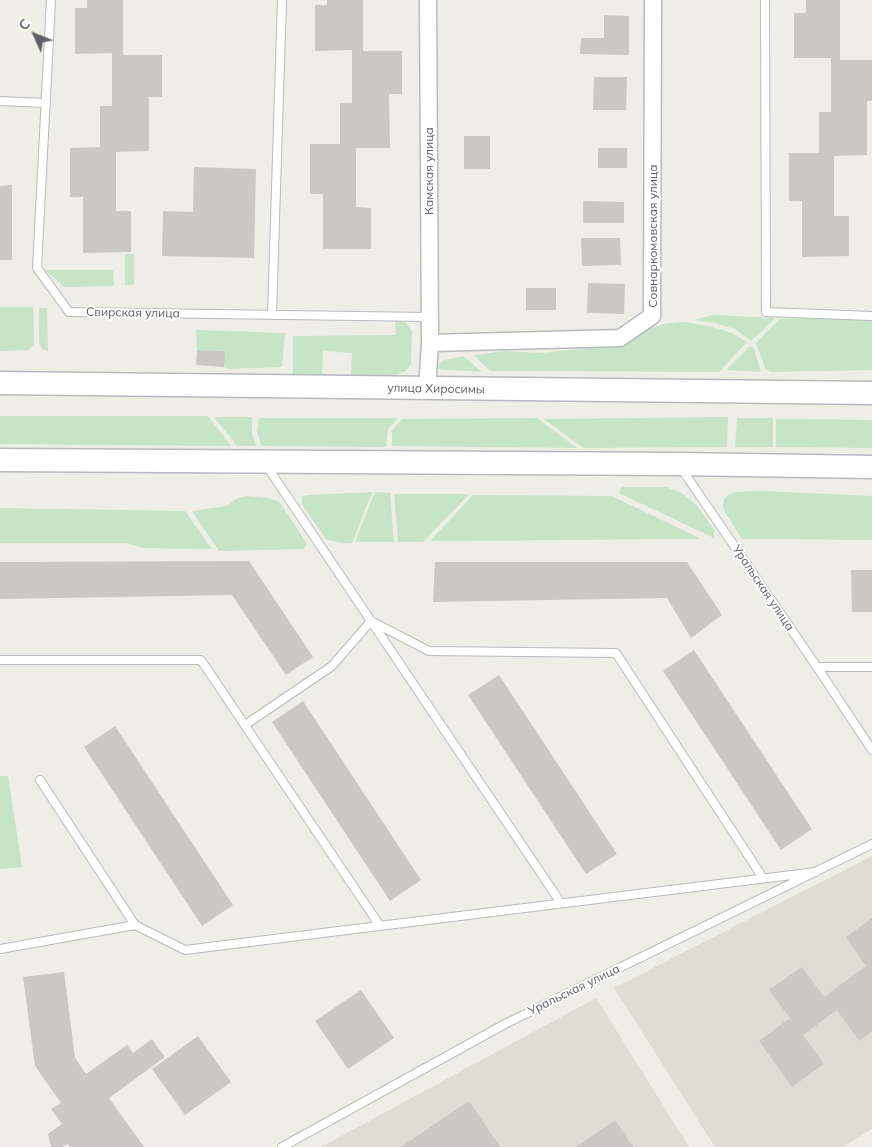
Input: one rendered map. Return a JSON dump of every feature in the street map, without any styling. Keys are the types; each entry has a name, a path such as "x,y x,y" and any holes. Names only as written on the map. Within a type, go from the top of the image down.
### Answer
{"main road":[{"name":"улица Хиросимы","path":"0,384 872,393"},
{"path":"0,460 872,466"}],"street":[{"name":"Камская улица","path":"428,0 430,342"},
{"name":"Совнаркомовская улица","path":"430,342 620,338 652,316 653,0"},
{"path":"427,389 430,342"}],"lane":[{"name":"Свирская улица","path":"51,0 37,268 69,312 430,317"},
{"path":"272,315 282,0"},
{"path":"765,0 766,312 872,316"},
{"path":"0,101 46,103"},
{"path":"263,461 561,903"},
{"name":"Уральская улица","path":"678,464 872,750"},
{"path":"245,725 332,666 371,621"},
{"path":"371,621 429,651 616,654 763,878"},
{"path":"0,660 201,660 380,926"},
{"path":"817,667 872,667"},
{"path":"40,780 135,925 185,950 816,872"},
{"name":"Уральская улица","path":"282,1147 505,1024 872,844"},
{"path":"0,948 135,925"}],"shaded area":[{"path":"872,856 872,1129 843,1147 715,1147 614,988"},
{"path":"596,998 689,1147 321,1147"}],"green space":[{"path":"125,254 134,254 134,285 125,285"},
{"path":"45,270 113,270 114,286 64,287"},
{"path":"0,307 33,307 34,344 28,350 0,351"},
{"path":"39,308 47,308 48,351 42,349 39,343"},
{"path":"713,315 775,318 751,341 735,329 694,320"},
{"path":"872,318 872,370 772,372 766,370 756,343 780,319"},
{"path":"395,320 405,322 412,331 411,364 406,371 396,375 351,375 352,353 323,351 322,374 293,374 293,336 396,335"},
{"path":"684,322 713,327 732,333 747,342 719,372 490,371 474,355 505,351 541,353 609,346 648,329 664,324"},
{"path":"196,330 285,333 282,367 228,369 224,367 224,351 197,350"},
{"path":"750,346 754,349 761,372 726,370"},
{"path":"463,356 482,372 437,369 439,364 445,360"},
{"path":"0,416 208,416 231,446 0,444"},
{"path":"214,417 252,417 252,433 256,446 237,446"},
{"path":"728,417 727,447 583,448 544,419"},
{"path":"259,418 398,418 388,429 386,447 262,446 257,432"},
{"path":"537,418 577,448 392,446 392,430 402,419"},
{"path":"737,418 773,418 773,447 735,447"},
{"path":"776,419 872,420 872,448 776,447"},
{"path":"622,487 666,487 682,493 698,507 714,530 714,538 619,493"},
{"path":"762,491 872,496 872,540 742,539 725,512 723,506 724,499 735,492"},
{"path":"372,492 352,543 341,543 326,539 302,504 302,496"},
{"path":"375,492 390,493 394,542 355,542"},
{"path":"394,494 469,494 423,542 398,542"},
{"path":"473,495 612,496 701,539 430,541"},
{"path":"246,496 269,498 279,502 307,544 304,549 219,551 192,511 227,506 236,499"},
{"path":"0,508 185,511 212,549 143,548 127,543 0,543"},
{"path":"0,776 8,776 22,867 0,869"}],"building":[{"path":"87,0 123,0 123,55 162,55 162,97 149,97 149,151 116,152 116,211 131,211 131,252 83,253 83,197 70,197 70,148 100,147 100,106 112,106 112,53 75,54 75,8 87,8"},
{"path":"327,0 363,0 363,51 402,51 402,94 389,94 390,148 356,148 356,207 371,208 371,249 323,249 323,194 310,194 310,144 340,144 340,103 352,103 352,50 315,51 315,5 327,5"},
{"path":"806,0 840,0 840,60 872,60 872,101 867,101 867,155 834,156 834,216 849,216 849,256 802,257 802,201 789,201 789,153 819,153 819,112 831,112 831,58 794,58 794,13 806,13"},
{"path":"604,15 629,16 629,55 580,54 581,38 604,38"},
{"path":"594,77 627,77 626,110 593,110"},
{"path":"464,136 490,136 490,169 464,169"},
{"path":"598,148 627,148 627,168 598,168"},
{"path":"194,167 256,169 254,258 162,256 163,211 193,212"},
{"path":"12,185 12,260 0,260 0,186"},
{"path":"583,201 624,202 624,223 583,223"},
{"path":"581,238 620,238 621,265 582,266"},
{"path":"588,283 625,284 624,314 587,313"},
{"path":"526,288 556,288 556,310 526,310"},
{"path":"197,350 225,351 224,367 196,365"},
{"path":"249,561 313,657 286,675 232,595 0,599 0,562"},
{"path":"435,562 687,562 722,615 691,638 667,598 433,602"},
{"path":"851,570 872,570 872,612 852,612"},
{"path":"694,650 812,829 781,850 663,671"},
{"path":"499,675 617,854 586,874 468,695"},
{"path":"303,701 421,880 390,901 272,722"},
{"path":"115,726 233,905 202,926 84,747"},
{"path":"872,918 872,1031 859,1041 837,1010 803,1035 824,1064 792,1087 759,1041 790,1018 769,990 802,967 824,997 866,966 846,937"},
{"path":"64,972 75,1058 86,1074 127,1045 133,1053 152,1039 165,1057 109,1098 144,1147 70,1147 67,1144 63,1147 51,1147 48,1134 62,1124 51,1109 61,1103 35,1066 23,977"},
{"path":"361,990 394,1038 348,1069 315,1021"},
{"path":"198,1036 231,1082 185,1115 152,1069"},
{"path":"469,1101 500,1147 401,1147"},
{"path":"615,1120 633,1147 576,1147"}]}
